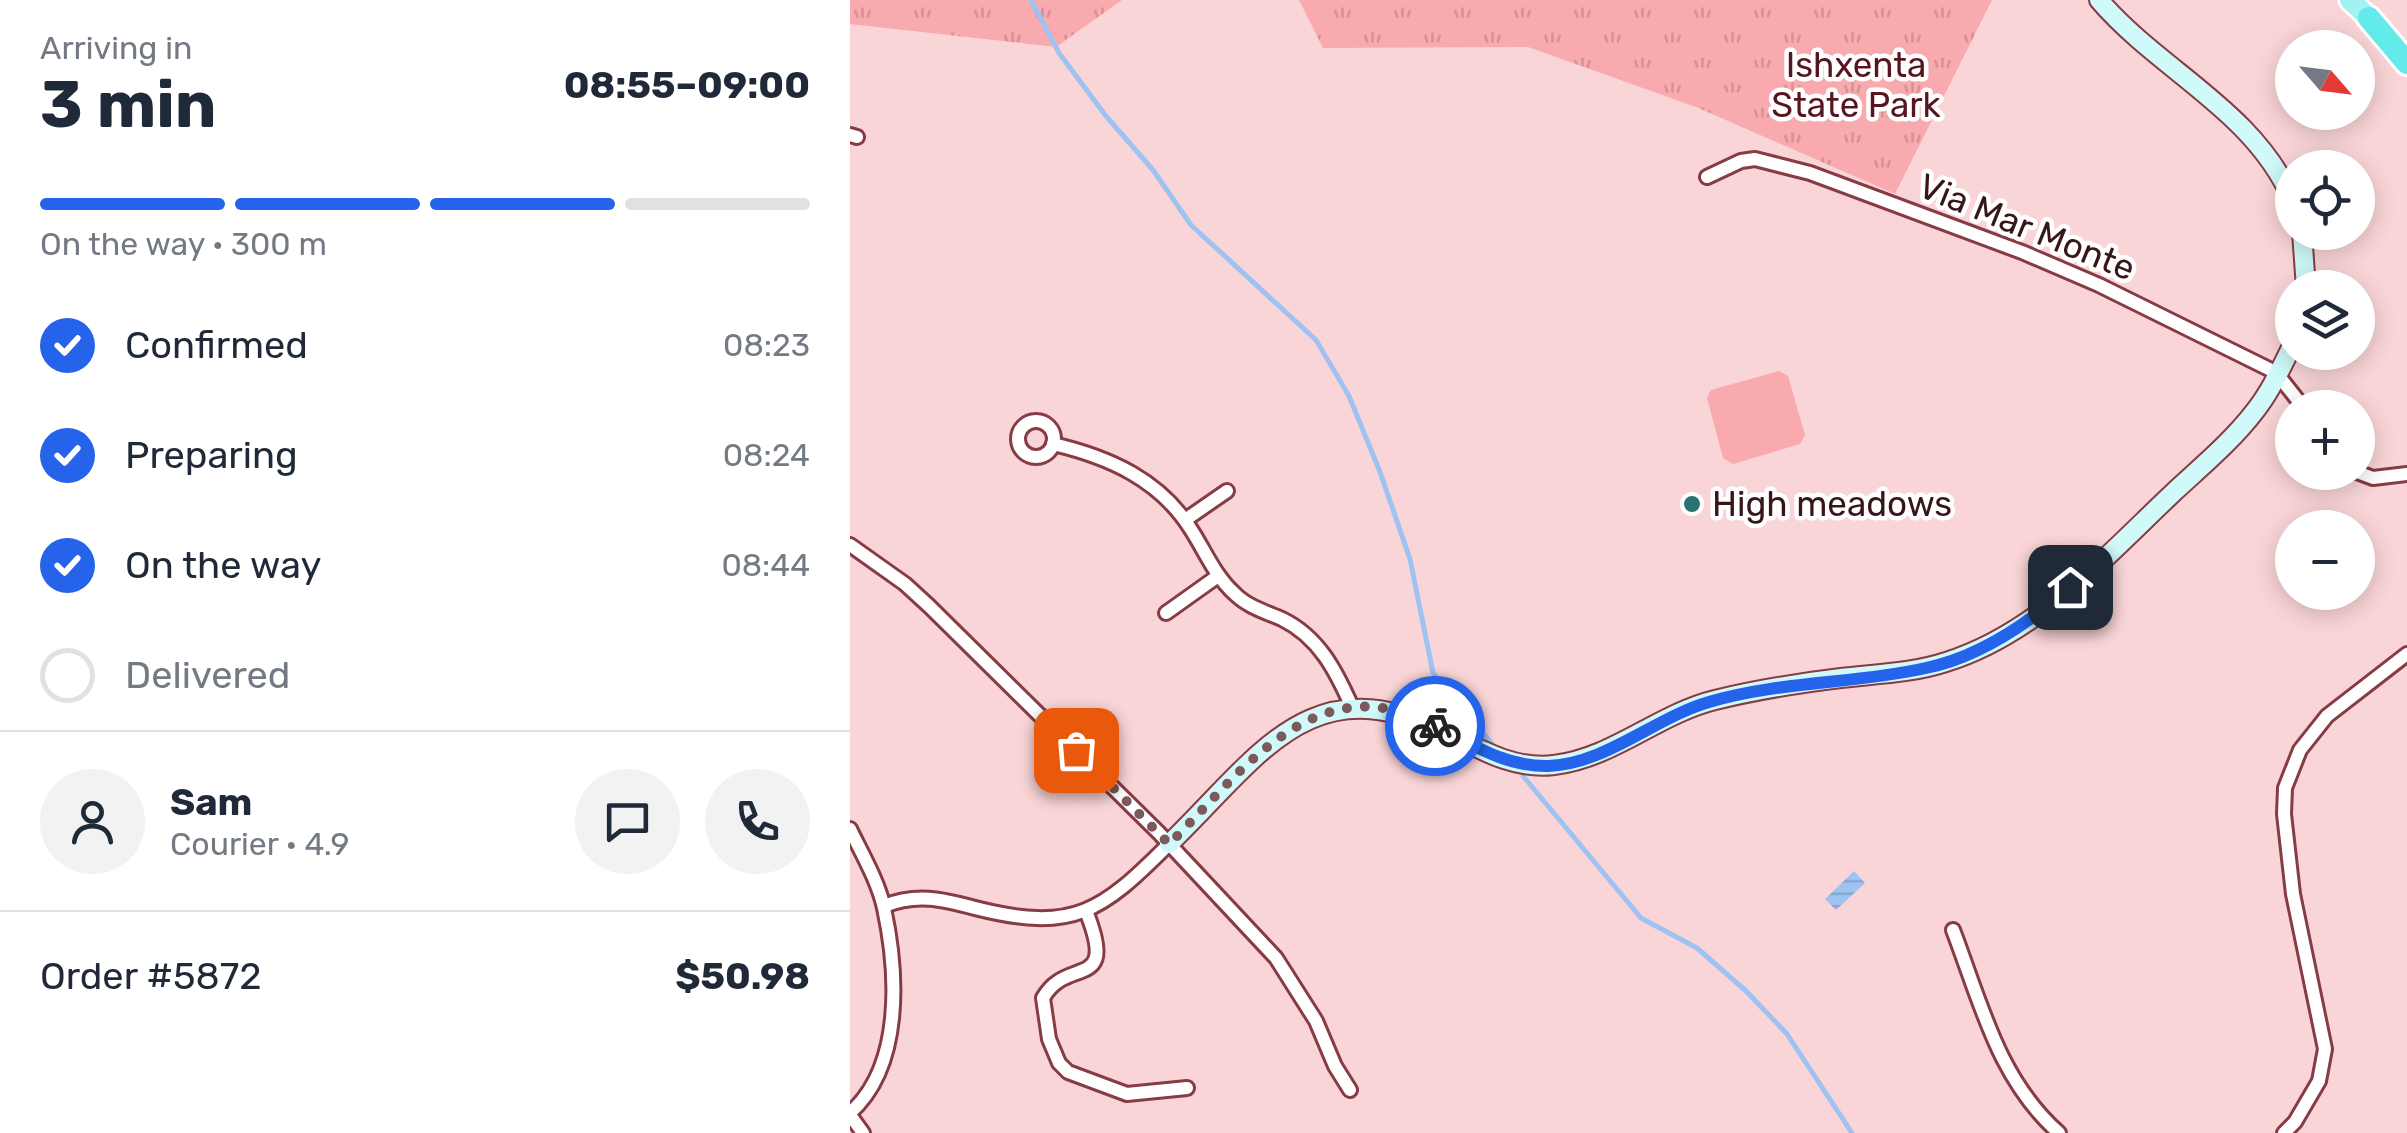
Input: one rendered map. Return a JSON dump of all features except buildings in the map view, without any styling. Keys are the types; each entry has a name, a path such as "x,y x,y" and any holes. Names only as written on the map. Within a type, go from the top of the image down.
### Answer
{"highway":[{"path":"2369,18 2407,41"},
{"path":"2369,18 2407,62"}],"main road":[{"path":"2350,0 2369,18"}],"street":[{"path":"2099,0 2239,122 2275,165"},
{"name":"Via Mar Monte","path":"1706,178 1741,161 1755,159 1810,173 2099,285 2278,375 2290,390"},
{"path":"884,906 916,897 1029,918 1086,911 1116,895 1276,740 1328,711 1379,708 1406,714 1500,759 1550,766 1596,754 1674,714 1711,701 1952,661 2004,636 2062,595 2234,436 2265,398 2280,370"},
{"path":"1053,444 1108,458 1154,488 1184,520 1218,576 1237,597 1305,633 1328,658 1352,707"},
{"path":"2375,478 2407,474"},
{"path":"1184,520 1227,490"},
{"path":"850,545 917,595 1169,844 1293,980 1350,1090"},
{"path":"1166,613 1218,576"},
{"path":"2284,1133 2320,1081 2325,1050 2293,894 2285,788 2300,750 2327,716 2407,654"},
{"path":"850,829 884,906 892,990 888,1049 872,1090 850,1114 863,1133"},
{"path":"1086,911 1098,942 1092,964 1081,974 1054,983 1043,998 1049,1038 1059,1063 1080,1078 1127,1094 1187,1088"},
{"path":"1953,930 1997,1050 2031,1106 2059,1133"}],"green space":[{"path":"850,0 1122,0 1056,47 850,24"},
{"name":"Ishxenta State Park","path":"1299,0 1992,0 1895,194 1696,107 1528,47 1323,48"},
{"path":"1779,371 1788,376 1805,435 1800,444 1733,464 1723,458 1707,398 1711,390"}],"water":[{"path":"1854,871 1865,883 1836,910 1825,899"}],"waterway":[{"path":"1031,0 1059,53 1153,170 1191,225 1316,340 1349,396 1380,472 1410,559 1433,673 1494,746"},
{"path":"1523,776 1641,918 1697,948 1787,1034 1852,1133"}],"way so far":[{"path":"1076,750 1169,844 1276,740 1328,711 1379,708 1435,726"}],"place":[{"name":"High meadows","path":"1692,504"}],"route":[{"path":"1435,726 1500,759 1550,766 1574,762 1623,742 1674,714 1711,701 1952,661 2004,636 2070,587"}]}
